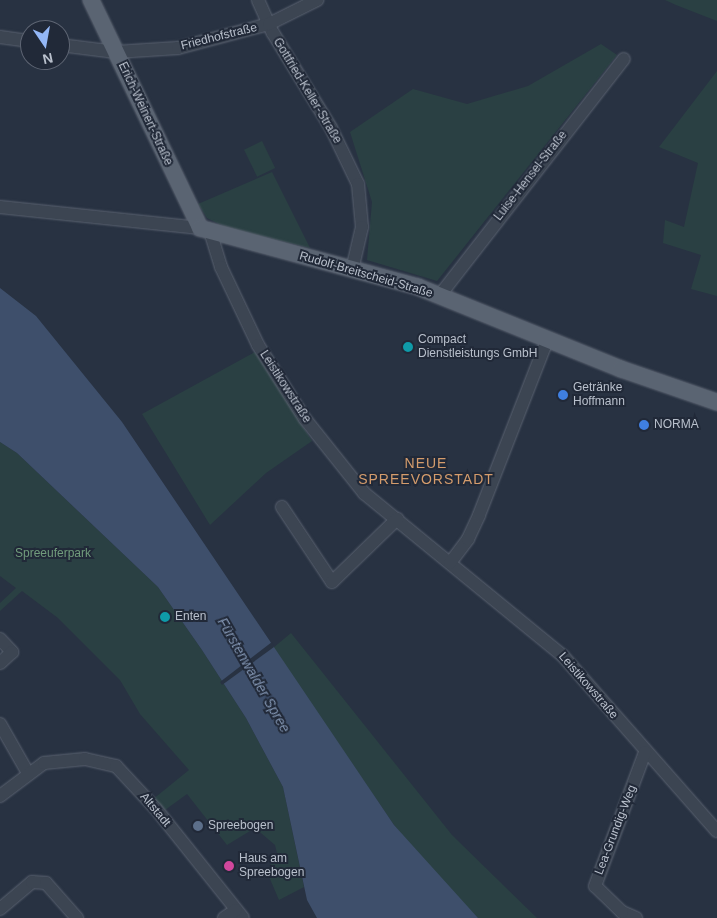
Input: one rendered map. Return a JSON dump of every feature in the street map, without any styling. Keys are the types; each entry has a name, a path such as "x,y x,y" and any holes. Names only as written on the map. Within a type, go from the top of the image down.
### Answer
{"main road":[{"name":"Erich-Weinert-Straße","path":"91,0 205,229"},
{"name":"Rudolf-Breitscheid-Straße","path":"205,229 440,295 621,369 717,402"}],"street":[{"name":"Gottfried-Keller-Straße","path":"258,0 269,24 331,128 358,184 362,226 352,270"},
{"name":"Friedhofstraße","path":"70,46 116,52 178,48 269,24 317,0"},
{"path":"0,37 20,40"},
{"name":"Luise-Hensel-Straße","path":"440,295 624,59"},
{"name":"Rudolf-Breitscheid-Straße","path":"0,207 205,229"},
{"name":"Leistikowstraße","path":"205,229 250,330 280,381 305,419 364,493 563,656 645,752 717,831"},
{"path":"450,563 468,539 479,515 548,338"},
{"path":"282,507 332,582 397,519"},
{"path":"0,639 12,652 0,663"},
{"path":"0,724 28,773 0,796"},
{"name":"Lea-Grundig-Weg","path":"636,918 622,912 595,886 645,752"},
{"name":"Altstadt","path":"28,773 52,761 85,759 116,766 156,810 239,914"},
{"path":"0,909 32,882 46,883 77,918"},
{"path":"224,918 239,914"}],"green space":[{"path":"665,0 717,0 717,21 676,5"},
{"path":"601,44 617,55 437,281 367,260 372,202 350,132 413,89 467,104 528,86"},
{"path":"717,71 717,296 691,289 701,255 663,243 665,220 684,227 698,163 659,147"},
{"path":"262,141 275,168 257,177 244,150"},
{"path":"272,172 310,248 227,228 207,218 198,204"},
{"path":"255,352 312,441 266,473 210,525 142,414"},
{"name":"Spreeuferpark","path":"0,442 17,453 158,587 202,650 246,718 283,787 304,887 279,900 267,872 277,853 275,845 255,828 227,845 187,794 165,810 152,800 189,770 140,714 120,680 58,618 22,591 0,611 0,603 16,588 0,576"},
{"path":"291,633 452,835 537,918 478,918 431,870 394,825 273,648"}],"water":[{"name":"Fürstenwalder Spree","path":"0,288 36,316 122,422 394,825 478,918 317,918 307,900 283,787 246,718 202,650 158,587 17,453 0,442"}],"pier":[{"path":"272,642 274,647 222,685 220,682"}],"place":[{"name":"Compact Dienstleistungs GmbH","path":"408,347"},
{"name":"Getränke Hoffmann","path":"563,395"},
{"name":"NORMA","path":"644,425"},
{"name":"Enten","path":"165,617"},
{"name":"Spreebogen","path":"198,826"},
{"name":"Haus am Spreebogen","path":"229,866"}],"district":[{"name":"NEUE SPREEVORSTADT","path":"426,472"}]}
